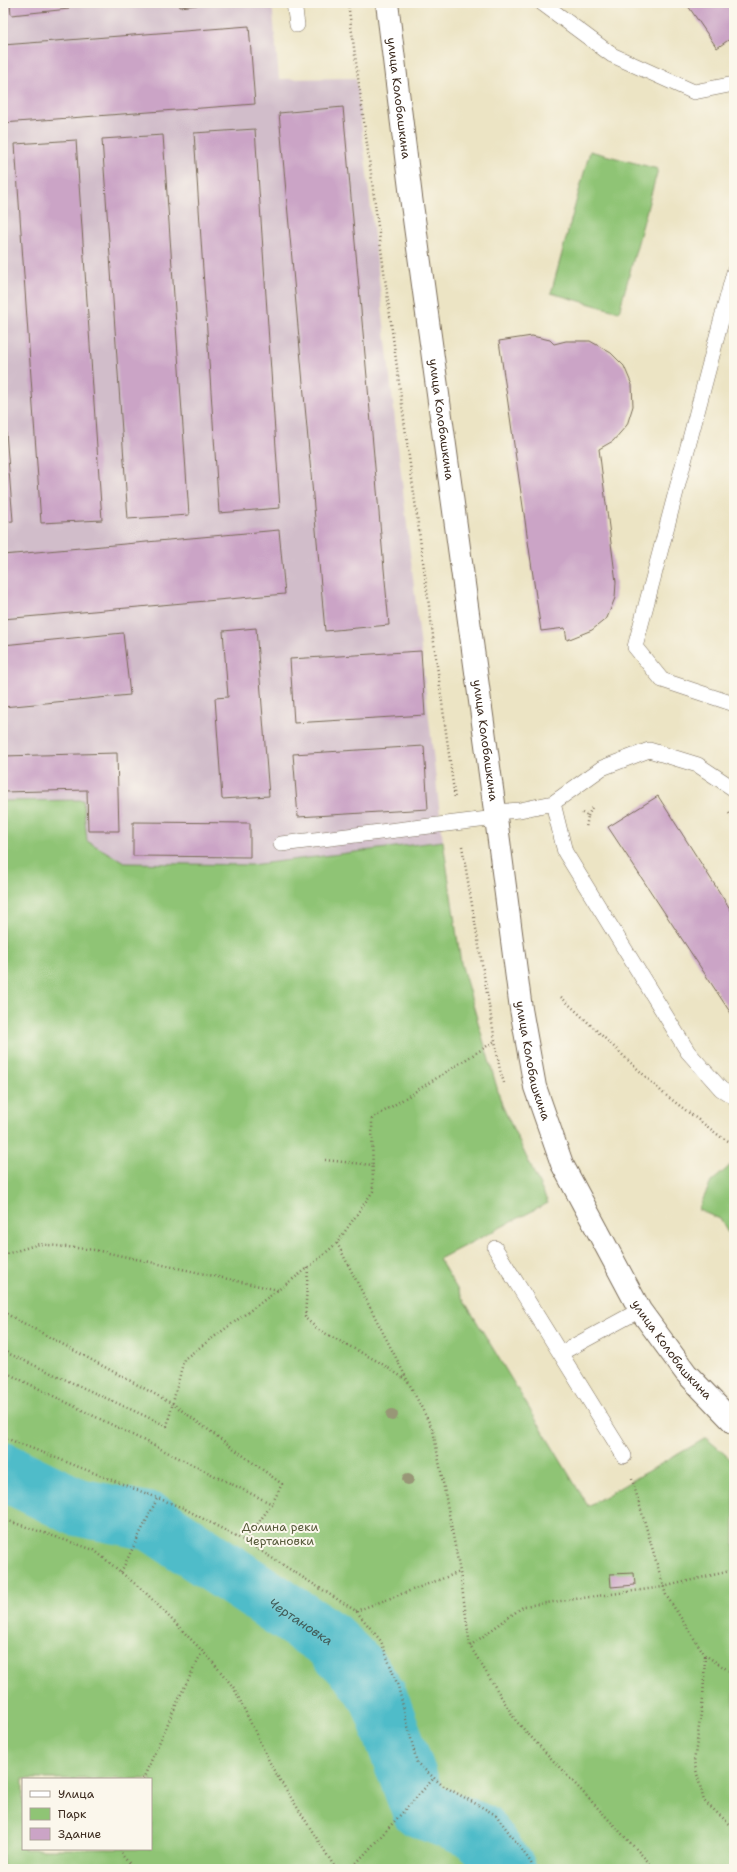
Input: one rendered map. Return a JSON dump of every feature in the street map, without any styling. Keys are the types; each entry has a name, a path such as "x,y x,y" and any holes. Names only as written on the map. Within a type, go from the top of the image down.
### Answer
{"street":[{"name":"улица Колобашкина","path":"387,3 411,197 496,815 521,1009 535,1087 562,1164 640,1310 686,1373 734,1423"}],"lane":[{"path":"294,3 297,25"},
{"path":"542,3 612,55 694,92 734,84"},
{"path":"734,272 635,648 662,680 734,704"},
{"path":"281,844 496,815 553,802 602,768 649,750 698,765 734,789"},
{"path":"553,802 565,852 663,1012 688,1052 721,1089 734,1097"},
{"path":"495,1248 624,1456"},
{"path":"561,1353 640,1310"}],"path":[{"path":"588,816 594,802"},
{"path":"727,810 734,821"},
{"path":"561,997 663,1093 722,1137 734,1144"},
{"path":"3,1351 167,1426 184,1359 279,1290 337,1243 373,1191 372,1119 495,1041"},
{"path":"325,1160 373,1165"},
{"path":"337,1243 433,1430 460,1572 470,1646 516,1721 655,1869"},
{"path":"3,1255 39,1244 95,1250 279,1290"},
{"path":"308,1268 305,1318 319,1330 379,1362 409,1381"},
{"path":"3,1312 173,1404 282,1484 272,1504 245,1541"},
{"path":"3,1370 272,1504"},
{"path":"3,1437 183,1508 245,1541 356,1611 381,1641 398,1686 417,1763 442,1785 496,1815 530,1861 534,1869"},
{"path":"624,1456 666,1595 705,1655 734,1674"},
{"path":"121,1572 158,1497"},
{"path":"3,1519 94,1550 145,1592 234,1688 273,1769 336,1869"},
{"path":"470,1646 524,1606 663,1587 734,1570"},
{"path":"356,1611 460,1572"},
{"path":"143,1778 181,1694 202,1652"},
{"path":"705,1655 703,1699 694,1762 704,1801 734,1828"},
{"path":"351,1869 434,1778"},
{"path":"120,1850 123,1856 134,1869"}],"shaded area":[{"path":"3,3 272,3 279,79 356,78 443,841 251,865 126,863 87,841 83,800 3,801"}],"green space":[{"path":"590,151 658,169 619,312 551,293"},
{"name":"Долина реки Чертановки","path":"83,800 87,841 126,863 251,865 443,841 461,963 502,1105 548,1203 439,1259 588,1506 706,1438 734,1462 734,1869 3,1869 3,801"},
{"path":"731,1165 734,1166 734,1239 728,1233 720,1219 698,1210 711,1182"}],"building":[{"path":"10,3 68,3 69,9 11,15"},
{"path":"179,3 206,3 206,4 180,7"},
{"path":"686,3 734,3 734,36 717,48"},
{"path":"249,26 255,104 3,123 3,45"},
{"path":"343,107 389,625 325,631 279,113"},
{"path":"255,129 280,508 219,513 194,133"},
{"path":"163,135 189,515 128,519 102,139"},
{"path":"76,140 102,520 41,523 15,144"},
{"path":"532,336 550,340 554,344 566,341 590,341 611,353 624,366 632,385 633,406 627,425 613,441 599,449 616,582 615,598 607,618 592,630 567,640 565,628 541,631 499,341"},
{"path":"3,394 13,521 3,522"},
{"path":"279,530 285,594 3,619 3,555"},
{"path":"256,628 269,796 222,799 215,698 228,697 223,631"},
{"path":"123,633 130,695 3,707 3,645"},
{"path":"421,651 425,715 294,723 290,659"},
{"path":"424,746 428,809 298,817 293,754"},
{"path":"117,753 119,831 88,831 87,790 3,792 3,756"},
{"path":"658,796 734,915 734,1018 608,827"},
{"path":"133,822 250,823 250,857 133,856"},
{"path":"634,1573 635,1585 611,1587 610,1574"}],"waterway":[{"name":"Чертановка","path":"3,1471 77,1507 152,1522 329,1640 361,1672 379,1698 420,1809 479,1832 507,1869"}]}
